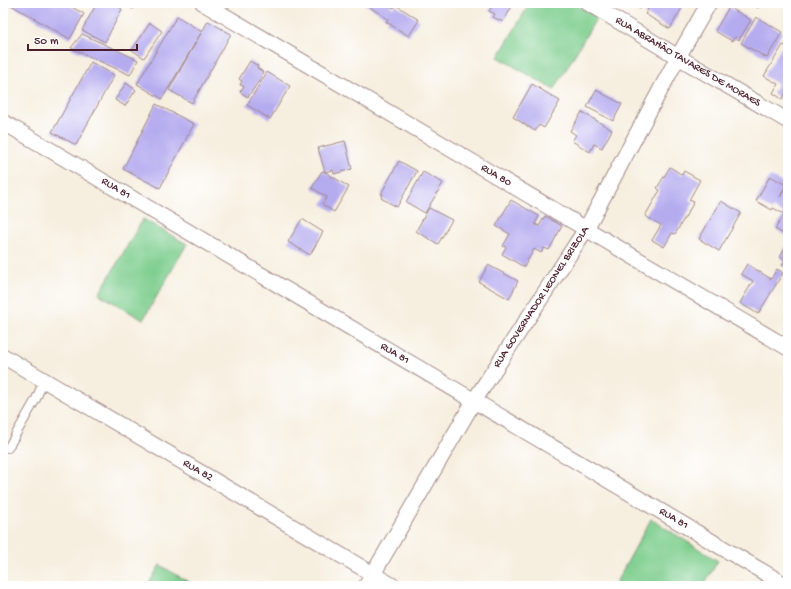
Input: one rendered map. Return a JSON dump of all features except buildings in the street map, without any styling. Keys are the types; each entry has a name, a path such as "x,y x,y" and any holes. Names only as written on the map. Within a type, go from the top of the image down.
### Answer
{"street":[{"name":"RUA 80","path":"203,3 788,348"},
{"name":"RUA ABRAHÃO TAVARES DE MORAES","path":"588,3 678,58 788,121"},
{"name":"RUA GOVERNADOR LEONEL BRIZOLA","path":"369,580 474,401 586,229 709,3"},
{"name":"RUA 81","path":"3,122 787,586"},
{"name":"RUA 82","path":"3,356 369,580 393,586"}],"lane":[{"path":"8,448 36,399 44,380"}],"green space":[{"path":"530,3 573,3 597,17 554,90 498,57"},
{"path":"143,219 187,244 143,320 99,294"},
{"path":"651,519 718,561 703,586 614,586"},
{"path":"160,565 195,586 147,586"}]}
